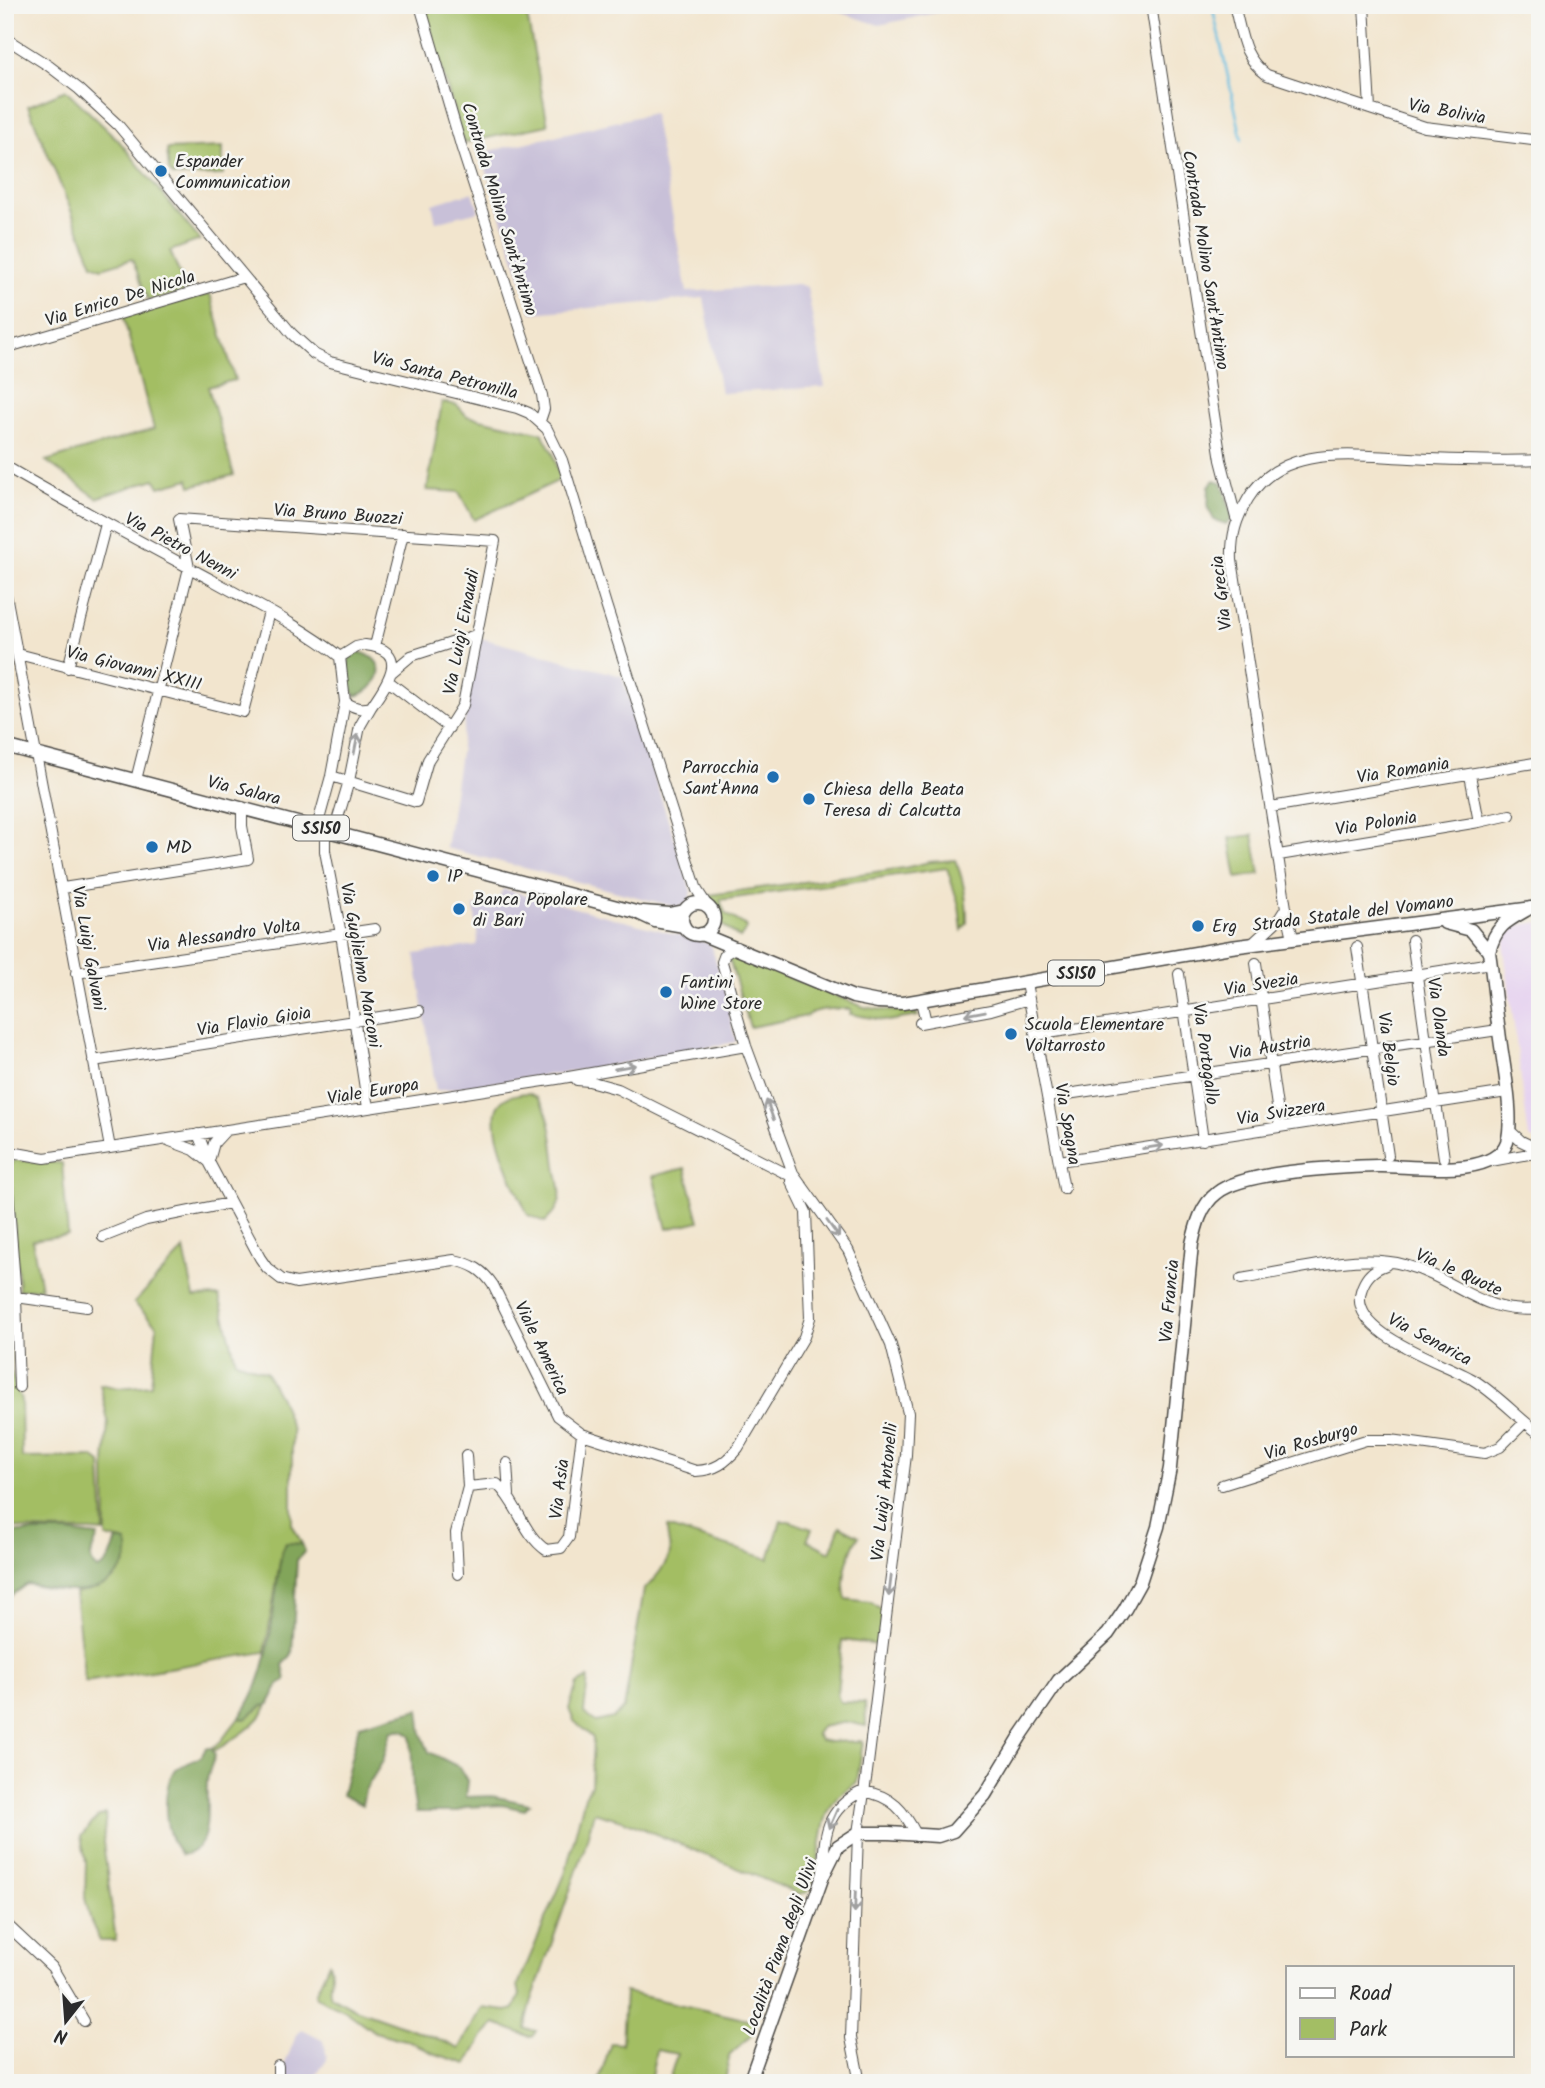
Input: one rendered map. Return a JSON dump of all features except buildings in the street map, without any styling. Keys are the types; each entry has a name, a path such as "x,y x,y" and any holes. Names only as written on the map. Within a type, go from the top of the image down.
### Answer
{"main road":[{"name":"Via Salara","path":"5,746 636,912 655,921 684,926"},
{"name":"Via Salara","path":"636,912 670,914 689,907"},
{"path":"689,907 708,907 713,915 710,929 701,934 691,933 684,926 689,907"},
{"path":"1488,949 1502,925 1535,907"},
{"name":"Strada Statale del Vomano","path":"701,934 853,997 889,1003 921,1001 1252,944 1535,907"},
{"path":"1484,914 1490,926 1488,949 1507,1092 1508,1136 1500,1153 1487,1162"},
{"path":"1422,922 1461,925 1471,930 1488,949"},
{"path":"713,924 731,945"},
{"name":"Via Francia","path":"917,1836 938,1836 953,1830 985,1795 1059,1680 1108,1634 1140,1582 1158,1527 1170,1468 1192,1244 1197,1221 1205,1205 1217,1193 1234,1183 1288,1173 1380,1166 1462,1167 1487,1162"},
{"path":"858,1833 889,1832 917,1836"},
{"name":"Località Piana degli Ulivi","path":"749,2083 823,1876 838,1846 858,1833"}],"street":[{"name":"Contrada Molino Sant'Antimo","path":"421,5 462,149 542,395 544,409 540,421"},
{"name":"Contrada Molino Sant'Antimo","path":"1151,5 1221,460 1236,518"},
{"name":"Via Bolivia","path":"1234,5 1247,52 1254,66 1267,75 1425,127 1540,141"},
{"path":"1364,5 1370,108"},
{"name":"Via Santa Petronilla","path":"5,38 59,74 118,125 303,346 330,362 517,408 540,421"},
{"name":"Via Enrico De Nicola","path":"5,348 244,277"},
{"path":"540,421 556,443 562,460 697,890 708,907"},
{"name":"Via Grecia","path":"1293,938 1231,560 1231,541 1236,518 1262,479 1287,464 1304,458 1329,456 1540,460"},
{"name":"Via Pietro Nenni","path":"5,466 269,612 340,657"},
{"name":"Via Bruno Buozzi","path":"189,568 179,519 495,541"},
{"path":"68,668 106,524"},
{"path":"375,646 403,534"},
{"name":"Via Luigi Einaudi","path":"349,781 416,802 428,760 463,705 495,541"},
{"path":"136,780 189,568"},
{"name":"Via Luigi Galvani","path":"5,589 110,1147"},
{"name":"Via Giovanni XXIII","path":"18,654 243,712 269,612"},
{"path":"325,829 349,781 360,726 390,677 411,656 476,635"},
{"path":"325,829 331,776 345,702 340,657 356,647 375,646 393,662 390,677"},
{"path":"390,677 449,728"},
{"path":"345,702 354,708 371,707"},
{"name":"Via Romania","path":"1271,807 1540,762"},
{"path":"1470,775 1479,822"},
{"path":"331,776 349,781"},
{"path":"63,888 248,859 242,826 242,807"},
{"name":"Via Polonia","path":"1279,855 1510,815"},
{"name":"Via Guglielmo Marconi","path":"325,829 325,851 368,1108"},
{"path":"689,907 697,890"},
{"path":"1252,944 1279,919 1286,908"},
{"path":"1279,919 1279,940"},
{"name":"Via Alessandro Volta","path":"76,973 375,929"},
{"name":"Via Olanda","path":"1412,940 1444,1157"},
{"name":"Via Luigi Antonelli","path":"731,945 722,962 746,1046 790,1174 848,1250 891,1345 908,1413 906,1455 858,1833"},
{"name":"Via Belgio","path":"1357,947 1388,1156"},
{"name":"Via Svezia","path":"1036,1035 1417,976 1488,949"},
{"path":"1256,963 1280,1127"},
{"name":"Via Portogallo","path":"1179,974 1203,1140"},
{"name":"Via Spagna","path":"1026,983 1064,1189"},
{"path":"921,1001 923,1023 991,1010 1029,999"},
{"name":"Via Flavio Gioia","path":"93,1061 419,1011"},
{"name":"Via Austria","path":"1047,1097 1498,1030"},
{"name":"Viale Europa","path":"7,1152 45,1158 557,1079 746,1046"},
{"path":"557,1079 589,1081 618,1089 790,1174"},
{"name":"Via Svizzera","path":"1059,1161 1507,1092"},
{"path":"165,1139 194,1150 209,1162 214,1143 227,1129"},
{"name":"Viale America","path":"198,1134 230,1203 267,1268 281,1279 296,1283 454,1260 469,1263 484,1272 493,1285 558,1416 582,1434 696,1471 724,1464 738,1448 804,1337 810,1318 806,1212 790,1174"},
{"path":"1508,1136 1540,1151"},
{"path":"1508,1136 1510,1148 1524,1155"},
{"path":"1487,1162 1540,1151"},
{"path":"7,1152 19,1387"},
{"path":"103,1237 145,1220 230,1203"},
{"name":"Via le Quote","path":"1241,1279 1362,1260 1393,1262 1422,1270 1493,1306 1514,1310 1540,1309"},
{"name":"Via Senarica","path":"1393,1262 1376,1268 1363,1286 1359,1297 1365,1319 1386,1336 1473,1380 1540,1434"},
{"path":"16,1297 87,1307"},
{"name":"Via Rosburgo","path":"1222,1485 1366,1440 1391,1440 1485,1453 1500,1447 1524,1423"},
{"name":"Via Asia","path":"508,1463 509,1495 533,1541 546,1550 561,1548 569,1538 582,1434"},
{"path":"458,1574 456,1533 468,1487 466,1455"},
{"path":"468,1487 497,1484 509,1495"},
{"path":"823,1876 824,1847 833,1814 841,1804 863,1791 882,1794 897,1806 917,1836"},
{"path":"858,1833 851,2038 860,2083"},
{"path":"5,1923 52,1967 84,2021"},
{"path":"278,2066 278,2083"}],"shaded area":[{"path":"817,5 949,5 950,10 879,25"},
{"path":"653,113 687,292 798,284 807,287 825,387 721,393 704,298 532,313 481,153"},
{"path":"473,192 479,211 436,222 432,204"},
{"path":"477,637 622,676 691,891 689,901 684,906 676,907 446,848"},
{"path":"503,889 708,943 731,1008 729,1013 736,1042 602,1067 436,1091 415,954 477,945 474,906 496,903"},
{"path":"1540,922 1540,1143 1529,1138 1504,949 1506,936 1513,926"},
{"path":"302,2029 324,2040 327,2060 314,2078 309,2075 303,2083 283,2083 280,2076 296,2036"}],"green space":[{"path":"444,5 525,5 548,125 463,143 425,10"},
{"path":"66,90 119,141 200,240 170,251 187,291 148,300 132,259 102,268 93,264 28,106"},
{"path":"223,147 223,175 174,176 169,171 167,149"},
{"path":"210,294 235,380 208,387 234,475 191,486 189,479 159,487 155,479 97,498 46,461 154,429 123,316"},
{"path":"442,402 457,405 467,416 542,433 553,453 560,480 474,520 459,492 427,490"},
{"path":"1214,480 1222,482 1232,516 1226,524 1214,520 1208,508 1209,486"},
{"path":"359,652 370,656 376,662 379,675 371,688 356,696 349,683 348,667 349,657"},
{"path":"1253,835 1260,874 1237,878 1230,838"},
{"path":"955,860 963,883 966,907 967,923 962,930 959,906 947,868 720,900 725,913 746,926 740,938 721,924 709,895 904,868 929,862"},
{"path":"730,954 864,1007 914,1011 918,1016 888,1021 850,1014 851,1009 828,1009 750,1027"},
{"path":"527,1093 542,1104 550,1124 560,1187 558,1206 545,1222 528,1215 505,1160 496,1129 495,1116 498,1106 511,1096"},
{"path":"15,1160 62,1163 68,1235 32,1240 41,1288 19,1290 10,1166"},
{"path":"685,1168 699,1221 667,1229 653,1176"},
{"path":"184,1249 194,1297 219,1296 236,1361 266,1372 281,1400 292,1431 292,1524 302,1544 286,1543 281,1555 265,1652 85,1682 75,1593 106,1583 119,1572 126,1542 106,1537 105,1464 108,1421 100,1384 119,1388 151,1385 157,1326 134,1303"},
{"path":"5,1281 11,1371 21,1400 22,1458 93,1457 101,1463 104,1532 41,1530 6,1525 8,1441 5,1444"},
{"path":"781,1521 812,1529 807,1540 830,1552 840,1526 859,1536 846,1566 846,1599 870,1602 883,1611 879,1645 842,1640 837,1694 840,1702 865,1703 866,1726 847,1722 821,1727 816,1734 820,1740 829,1742 863,1741 857,1782 839,1796 826,1817 817,1868 808,1892 799,1894 625,1821 594,1812 584,1850 531,2003 525,2029 536,2031 532,2037 495,2024 482,2038 467,2064 433,2053 412,2042 375,2032 344,2010 316,1997 329,1963 331,1996 355,2009 434,2037 459,2049 482,2008 507,2011 514,2009 520,1995 518,1985 565,1874 585,1796 591,1785 593,1738 574,1721 569,1709 577,1684 588,1678 584,1713 596,1722 613,1718 624,1709 644,1589 660,1572 670,1551 667,1527 769,1559"},
{"path":"5,1532 67,1532 98,1536 91,1557 97,1569 108,1561 117,1540 126,1542 128,1555 123,1567 103,1586 91,1590 66,1591 27,1584 5,1600"},
{"path":"286,1543 302,1544 305,1551 297,1560 292,1654 283,1665 286,1680 279,1684 268,1705 262,1706 245,1719 239,1718 259,1681 265,1661 281,1555"},
{"path":"268,1705 252,1725 214,1751 212,1748 239,1718 245,1719 262,1706"},
{"path":"419,1709 422,1735 429,1752 459,1767 468,1782 466,1797 492,1796 530,1804 524,1810 502,1805 466,1807 456,1812 416,1812 411,1736 400,1730 391,1732 383,1761 365,1790 362,1805 342,1795 359,1725"},
{"path":"206,1748 212,1748 215,1756 207,1780 204,1836 200,1845 182,1855 171,1837 168,1825 168,1789 175,1769 201,1757"},
{"path":"106,1814 103,1842 116,1941 100,1941 91,1922 85,1898 86,1862 81,1836 98,1817"},
{"path":"625,1992 757,2022 753,2034 729,2056 725,2083 668,2083 677,2054 656,2050 650,2083 598,2083 611,2043 622,2044"}],"waterway":[{"path":"1212,5 1242,140"}],"place":[{"name":"Espander Communication","path":"161,171"},
{"name":"Parrocchia Sant'Anna","path":"773,777"},
{"name":"Chiesa della Beata Teresa di Calcutta","path":"809,799"},
{"name":"MD","path":"152,847"},
{"name":"IP","path":"433,876"},
{"name":"Banca Popolare di Bari","path":"459,909"},
{"name":"Erg","path":"1198,926"},
{"name":"Fantini Wine Store","path":"666,992"},
{"name":"Scuola Elementare Voltarrosto","path":"1011,1034"}]}
